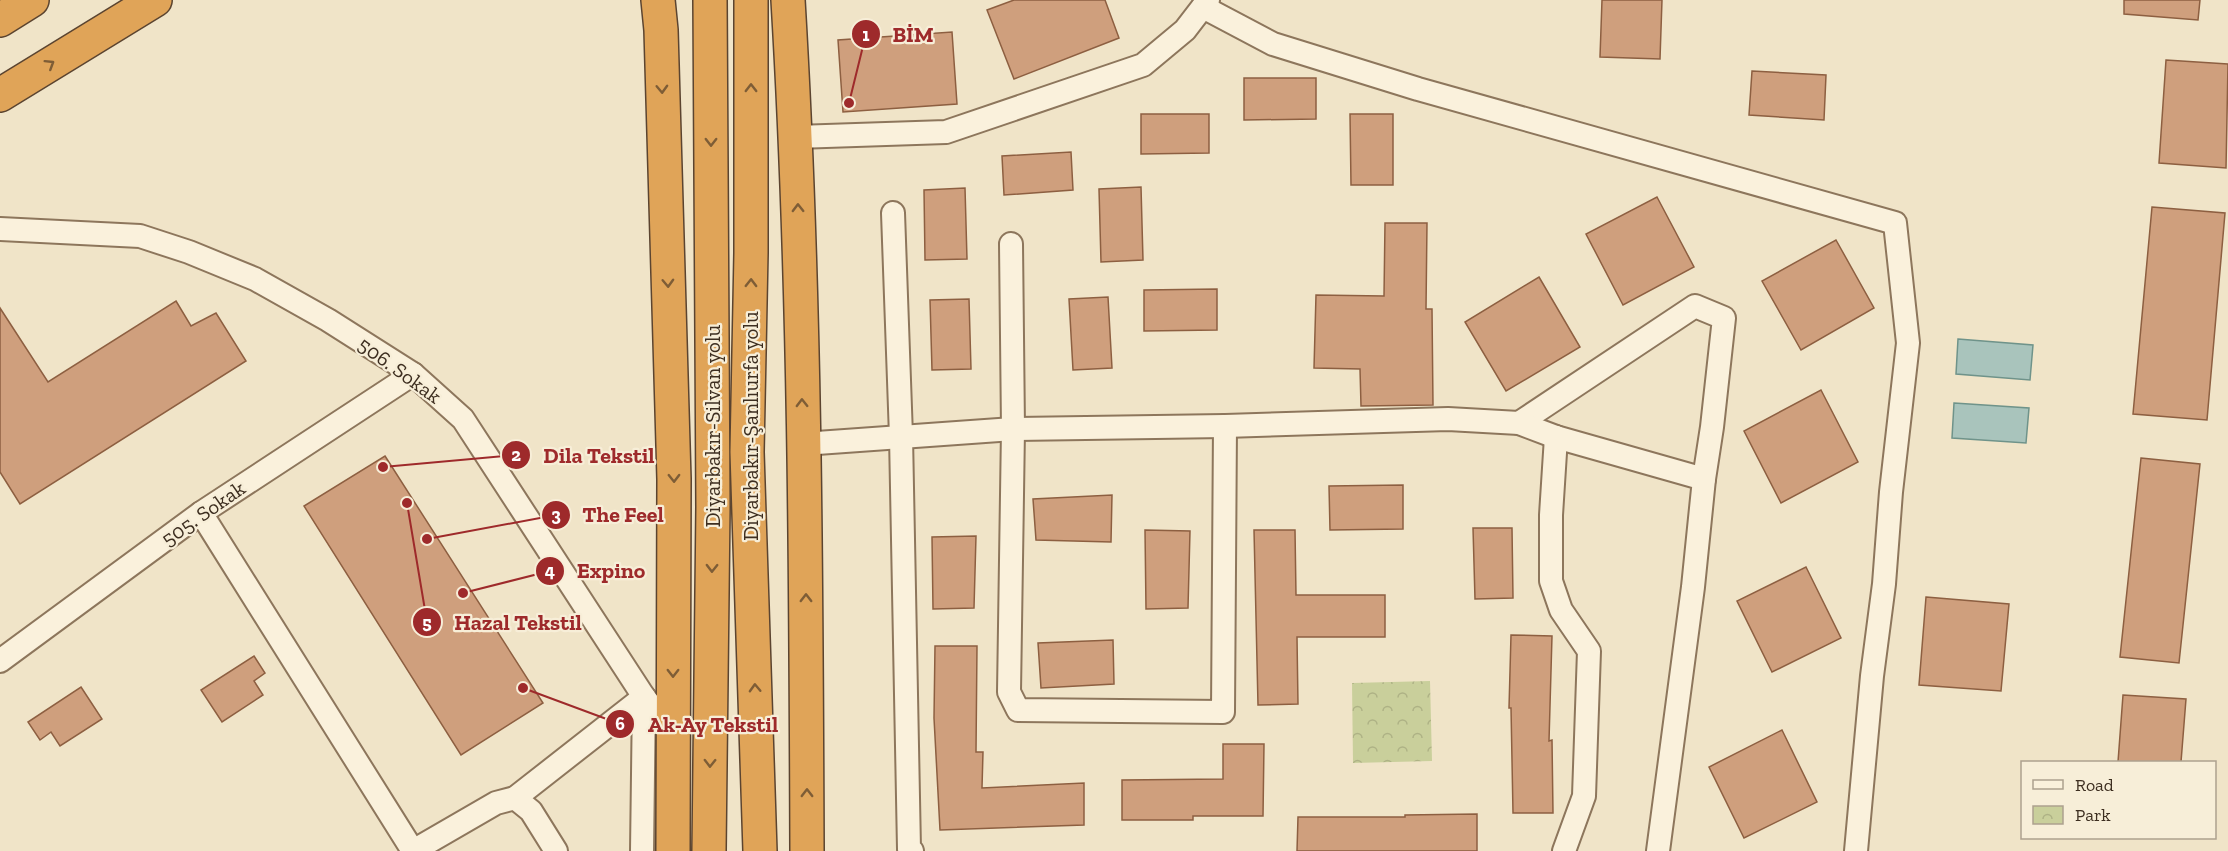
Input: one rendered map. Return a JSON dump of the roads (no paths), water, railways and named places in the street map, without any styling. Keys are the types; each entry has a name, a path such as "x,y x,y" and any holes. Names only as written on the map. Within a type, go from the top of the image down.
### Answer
{"highway":[{"path":"0,20 32,0"},
{"path":"0,95 155,0"},
{"path":"647,0 659,15 674,479 673,851"},
{"name":"Diyarbakır-Silvan yolu","path":"709,851 713,507 710,0"},
{"name":"Diyarbakır-Şanlıurfa yolu","path":"751,0 751,253 747,452 760,851"},
{"path":"788,0 796,137 806,559 807,851"}],"street":[{"path":"796,137 946,132 1143,65 1185,30 1205,4 1273,44 1418,89 1895,223 1908,343 1891,492 1884,584 1872,676 1856,851"},
{"path":"893,213 901,436 909,849 912,851"},
{"name":"506. Sokak","path":"0,229 140,236 189,252 255,279 328,320 413,374 463,419 644,697 673,735"},
{"path":"1011,244 1013,429 1010,692 1018,710 1223,712 1225,426"},
{"path":"1519,423 1695,306 1724,318 1693,587 1658,851"},
{"name":"505. Sokak","path":"0,661 201,513 413,374"},
{"path":"803,444 1013,429 1225,426 1448,419 1519,423 1704,479"},
{"path":"1556,436 1551,515 1551,581 1561,610 1588,651 1584,796 1564,851"},
{"path":"201,513 413,851 496,803 515,798 644,697"},
{"path":"642,851 644,697"},
{"path":"515,798 531,811 556,851"}],"water":[{"path":"1958,339 2033,345 2030,380 1956,374"},
{"path":"1954,403 2029,408 2026,443 1952,438"}],"place":[{"name":"BİM","path":"849,103"},
{"name":"Dila Tekstil","path":"383,467"},
{"name":"Hazal Tekstil","path":"407,503"},
{"name":"The Feel","path":"427,539"},
{"name":"Expino","path":"463,593"},
{"name":"Ak-Ay Tekstil","path":"523,688"}]}
